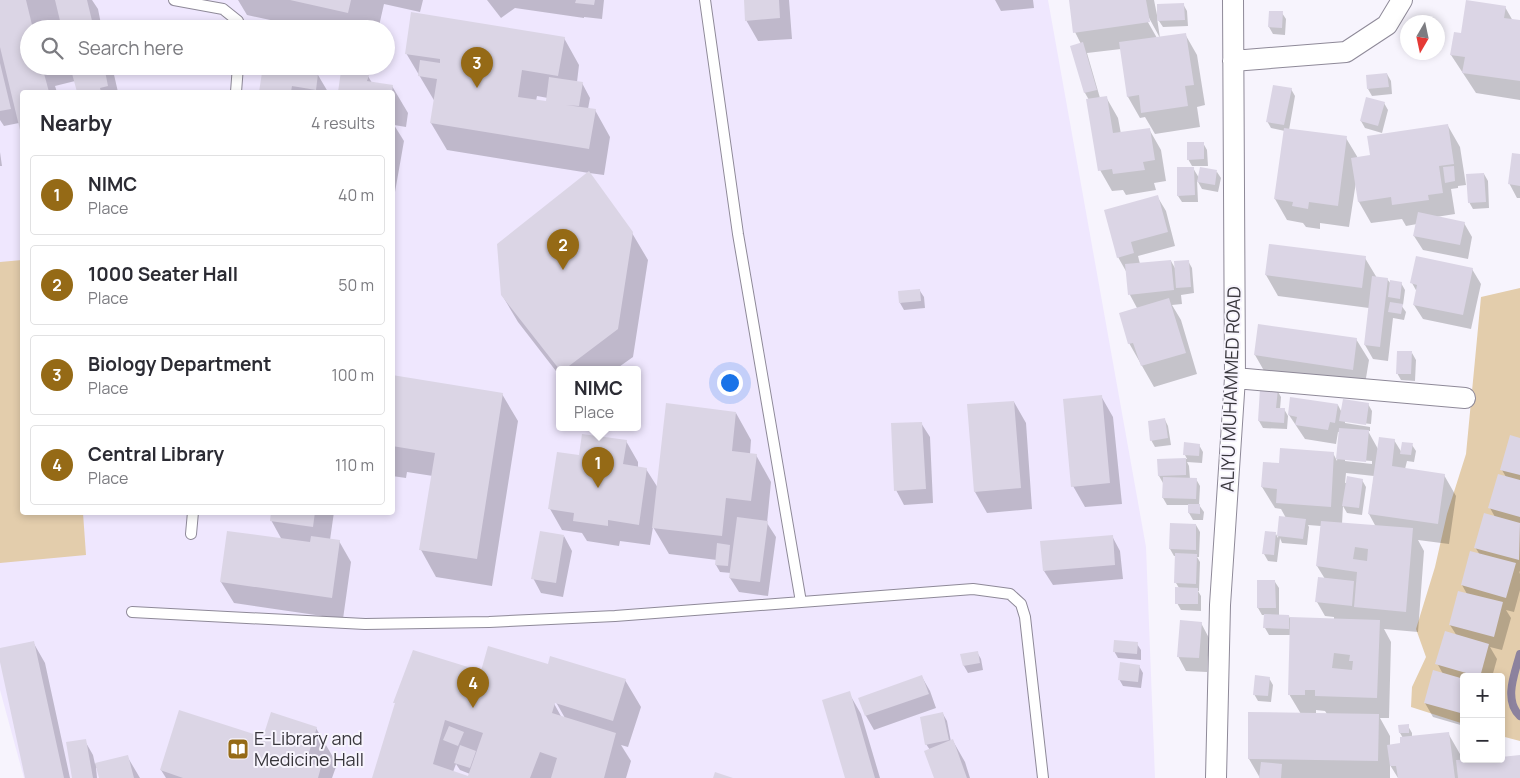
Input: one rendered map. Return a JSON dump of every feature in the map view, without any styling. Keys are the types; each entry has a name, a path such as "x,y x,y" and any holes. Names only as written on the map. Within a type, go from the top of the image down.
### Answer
{"street":[{"name":"ALIYU MUHAMMED ROAD","path":"1216,778 1220,605 1235,378 1233,0"},
{"path":"1233,60 1346,52 1387,25 1402,0"},
{"path":"1235,378 1465,398"}],"lane":[{"path":"174,0 223,10 237,20"},
{"path":"705,0 738,234 801,602"},
{"path":"236,90 237,75"},
{"path":"191,534 193,515"},
{"path":"132,612 394,624 615,616 973,589 1010,594 1021,604 1026,617 1043,778"}],"shaded area":[{"path":"0,0 1048,0 1146,547 1155,778 24,778 0,690"},
{"path":"20,260 20,515 83,515 86,555 0,563 0,262"},
{"path":"1520,288 1520,741 1505,737 1505,673 1460,673 1460,723 1411,707 1412,687 1426,657 1416,629 1435,567 1447,514 1466,454 1481,297"}],"building":[{"path":"0,0 26,0 31,20 20,20 20,75 44,75 48,90 20,90 20,130 0,47"},
{"path":"55,0 87,0 92,20 60,20"},
{"path":"290,0 351,0 348,13"},
{"path":"576,0 595,0 594,5 575,3"},
{"path":"744,0 779,0 780,18 745,21"},
{"path":"1069,0 1146,0 1150,22 1073,33"},
{"path":"1466,0 1506,6 1504,18 1520,20 1520,81 1462,73 1465,57 1450,55 1454,32 1461,33"},
{"path":"1184,3 1185,20 1157,21 1157,4"},
{"path":"1269,11 1283,11 1282,28 1268,27"},
{"path":"411,12 565,37 558,76 522,70 518,97 546,101 549,77 583,82 579,106 566,105 596,109 589,149 430,123 437,79 418,76 420,60 440,63 440,59 405,54"},
{"path":"1186,33 1194,85 1185,86 1188,106 1141,113 1139,95 1127,97 1119,42"},
{"path":"1083,42 1097,90 1084,93 1070,46"},
{"path":"0,63 11,109 0,111"},
{"path":"1387,73 1389,87 1367,89 1366,75"},
{"path":"72,75 106,75 108,86 100,88 100,90 76,90"},
{"path":"262,75 318,75 316,90 292,86 291,90 259,90"},
{"path":"340,75 369,75 367,81 393,85 392,90 338,90"},
{"path":"1273,85 1292,88 1284,125 1266,122"},
{"path":"1107,96 1113,133 1150,128 1155,160 1143,162 1145,170 1113,174 1112,169 1098,171 1086,99"},
{"path":"1366,97 1385,102 1378,126 1360,121"},
{"path":"1448,124 1454,164 1439,166 1443,193 1428,195 1429,200 1392,205 1391,197 1358,202 1351,158 1370,155 1367,136"},
{"path":"1284,128 1347,136 1338,206 1309,202 1308,209 1292,206 1293,202 1274,199"},
{"path":"1187,142 1204,142 1204,159 1187,160"},
{"path":"1512,153 1520,154 1520,186 1508,184"},
{"path":"1454,166 1455,181 1445,183 1443,167"},
{"path":"1177,167 1194,167 1195,195 1177,196"},
{"path":"1200,167 1217,170 1215,185 1197,182"},
{"path":"589,171 633,232 618,329 569,366 557,366 501,295 497,244"},
{"path":"1484,173 1486,202 1468,203 1466,174"},
{"path":"1158,195 1168,232 1131,242 1134,253 1117,258 1104,210"},
{"path":"1418,212 1465,222 1460,245 1413,236"},
{"path":"1269,244 1366,256 1362,288 1265,275"},
{"path":"1416,256 1473,268 1463,315 1413,305 1417,285 1410,283"},
{"path":"1171,260 1174,290 1128,295 1125,264"},
{"path":"1189,260 1191,287 1176,288 1174,261"},
{"path":"1372,276 1388,278 1380,347 1364,345"},
{"path":"1390,280 1402,282 1400,299 1388,297"},
{"path":"920,289 921,301 899,303 898,291"},
{"path":"1169,298 1186,353 1141,366 1133,343 1128,344 1119,313"},
{"path":"1390,302 1403,304 1401,314 1388,312"},
{"path":"1258,324 1357,338 1353,370 1254,355"},
{"path":"1397,351 1412,351 1411,374 1396,374"},
{"path":"395,375 503,393 477,559 419,550 435,453 395,446"},
{"path":"1260,388 1278,389 1276,408 1285,408 1284,423 1258,421"},
{"path":"1102,395 1110,483 1071,487 1063,399"},
{"path":"1290,397 1338,404 1335,423 1330,422 1328,430 1295,425 1297,417 1288,415"},
{"path":"1343,399 1369,403 1366,425 1339,421"},
{"path":"1014,401 1021,488 974,492 967,404"},
{"path":"666,403 736,412 732,451 757,454 751,501 726,498 722,536 652,528"},
{"path":"1165,418 1168,438 1150,441 1148,421"},
{"path":"922,422 926,489 894,491 891,423"},
{"path":"1339,428 1369,430 1366,462 1336,459"},
{"path":"582,434 627,440 623,464 647,468 639,525 608,520 608,526 573,521 574,513 548,509 557,452 579,455"},
{"path":"1510,435 1520,438 1520,475 1500,470"},
{"path":"1379,437 1395,439 1392,466 1445,474 1438,524 1368,514"},
{"path":"1184,442 1200,444 1199,456 1183,455"},
{"path":"1402,442 1413,443 1411,455 1400,454"},
{"path":"1280,448 1334,452 1331,507 1276,503 1277,489 1261,487 1263,462 1279,463"},
{"path":"1186,458 1186,475 1158,476 1157,459"},
{"path":"1498,474 1520,480 1520,517 1488,508"},
{"path":"1347,476 1363,479 1359,508 1342,506"},
{"path":"1163,477 1197,478 1196,499 1162,498"},
{"path":"1188,504 1200,504 1200,514 1188,513"},
{"path":"1484,513 1520,523 1519,560 1474,548"},
{"path":"271,515 315,515 313,527 270,521"},
{"path":"1279,516 1306,519 1303,539 1277,536"},
{"path":"737,517 768,521 760,582 729,578"},
{"path":"1321,521 1413,528 1406,612 1354,607 1357,572 1316,566","holes":["1355,547 1368,549 1367,561 1353,559"]},
{"path":"1170,523 1196,524 1196,550 1169,549"},
{"path":"227,531 310,542 311,536 340,540 332,598 220,582"},
{"path":"540,531 564,535 556,583 531,579"},
{"path":"1265,531 1276,532 1274,555 1262,554"},
{"path":"1113,535 1115,565 1043,571 1040,541"},
{"path":"717,543 730,545 728,566 715,565"},
{"path":"1470,551 1516,563 1506,598 1461,585"},
{"path":"1175,553 1197,554 1196,584 1174,583"},
{"path":"1318,577 1354,581 1352,606 1315,602"},
{"path":"1257,580 1275,580 1276,608 1257,608"},
{"path":"1175,587 1198,588 1198,604 1175,604"},
{"path":"1458,591 1503,602 1494,637 1449,625"},
{"path":"1264,614 1289,615 1289,629 1263,628"},
{"path":"1290,617 1380,620 1377,698 1315,696 1315,690 1305,690 1305,695 1288,695","holes":["1334,653 1350,655 1349,661 1353,661 1352,670 1332,668"]},
{"path":"1180,620 1202,622 1199,658 1177,657"},
{"path":"1445,631 1489,644 1481,673 1466,673 1435,664"},
{"path":"1114,640 1138,642 1137,654 1113,652"},
{"path":"34,641 64,778 25,778 0,662 0,648"},
{"path":"488,646 548,664 550,656 626,679 613,721 555,703 552,713 616,733 604,778 551,778 557,758 540,752 530,778 372,778 395,703 393,703 413,650 481,671","holes":["445,720 483,733 468,776 433,764"]},
{"path":"978,651 980,663 963,666 960,654"},
{"path":"1120,662 1140,665 1138,682 1118,680"},
{"path":"1433,670 1460,678 1460,713 1424,703"},
{"path":"922,675 929,694 865,716 858,698"},
{"path":"1255,675 1270,677 1268,696 1253,695"},
{"path":"850,691 875,778 845,778 822,700"},
{"name":"E-Library and Medicine Hall","path":"179,710 263,737 271,712 317,727 306,762 321,767 318,778 183,778 160,770"},
{"path":"943,712 949,740 925,745 920,717"},
{"path":"1248,712 1379,714 1378,761 1248,759"},
{"path":"1409,724 1409,733 1399,733 1398,725"},
{"path":"449,726 464,732 458,746 443,740"},
{"path":"1449,732 1455,778 1398,778 1396,766 1390,766 1387,745 1400,743 1400,737"},
{"path":"86,739 93,778 72,778 66,742"},
{"path":"953,739 967,778 934,778 924,751"},
{"path":"460,745 476,751 470,768 454,763"},
{"path":"128,755 134,778 99,778 95,763"},
{"path":"1520,755 1520,778 1458,778 1456,760 1460,760 1460,763 1505,763 1505,757"},
{"path":"1261,762 1282,764 1281,778 1259,778"},
{"path":"715,772 733,778 713,778"}],"waterway":[{"path":"1520,654 1513,678 1511,694 1515,710 1520,716"}],"place":[{"name":"Biology Department","path":"477,88"},
{"name":"1000 Seater Hall","path":"563,270"},
{"name":"NIMC","path":"598,488"},
{"name":"Central Library","path":"473,708"},
{"name":"E-Library and Medicine Hall","path":"238,749"}]}
